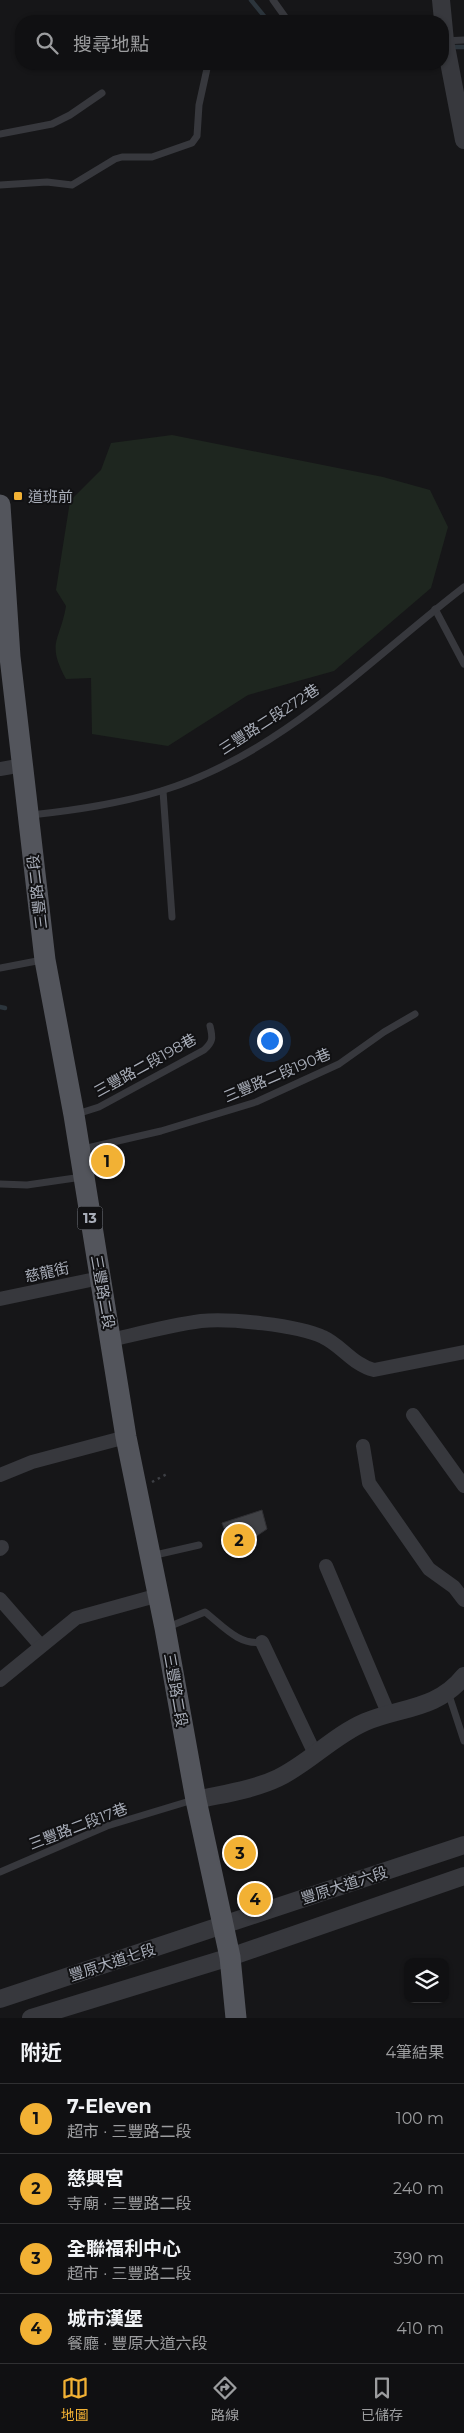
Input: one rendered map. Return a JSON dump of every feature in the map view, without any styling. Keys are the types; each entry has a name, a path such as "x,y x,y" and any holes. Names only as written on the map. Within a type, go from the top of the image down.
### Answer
{"main road":[{"name":"三豐路二段","path":"0,505 5,658 23,765 45,960 80,1149 126,1437 159,1595 196,1800 223,1924"},
{"name":"13","path":"223,1924 230,1956 236,2018"}],"street":[{"path":"441,0 442,15"},
{"path":"449,66 464,140"},
{"path":"0,769 23,765"},
{"name":"慈龍街","path":"0,1299 100,1278"},
{"path":"111,1340 208,1320 278,1325 300,1329 324,1337 362,1366 374,1370 464,1352"},
{"path":"413,1415 464,1486"},
{"path":"0,1474 32,1462 126,1437"},
{"path":"363,1446 369,1483 429,1569 454,1588 464,1600"},
{"path":"326,1566 389,1715"},
{"path":"0,1680 76,1618 159,1595"},
{"path":"0,1599 40,1646"},
{"path":"262,1642 315,1754"},
{"path":"196,1800 258,1785 278,1778 347,1730 422,1706 448,1692 464,1676"},
{"name":"豐原大道六段","path":"223,1924 464,1845"},
{"name":"豐原大道六段","path":"230,1956 464,1876"},
{"name":"豐原大道七段","path":"0,1999 223,1924"},
{"name":"豐原大道七段","path":"31,2018 230,1956"}],"lane":[{"path":"273,0 284,15"},
{"path":"449,41 464,40"},
{"path":"0,185 47,182 72,185 115,159 122,157 152,157 192,143 197,136 199,105 207,70"},
{"path":"0,134 52,124 70,115 102,93"},
{"name":"三豐路二段272巷","path":"28,815 108,806 163,791 214,770 244,754 292,723 360,673 435,609 464,587"},
{"path":"435,609 464,664"},
{"path":"163,791 172,917"},
{"path":"0,968 45,960"},
{"name":"三豐路二段190巷","path":"80,1149 161,1131 256,1102 339,1064 384,1032 415,1014"},
{"name":"三豐路二段198巷","path":"74,1115 99,1107 204,1050 211,1044 213,1038 210,1026"},
{"path":"0,1184 27,1185 84,1177"},
{"path":"151,1556 199,1545"},
{"path":"165,1628 205,1612 238,1638 251,1644 262,1642"},
{"path":"448,1692 464,1741"},
{"name":"三豐路二段17巷","path":"0,1872 107,1826 196,1800"}],"shaded area":[{"path":"172,435 383,477 430,490 448,527 431,588 334,671 248,695 168,746 92,734 91,678 66,679 57,657 56,642 66,606 56,590 70,501 101,470 111,443"}],"building":[{"path":"262,1510 267,1529 233,1552 222,1523"}],"waterway":[{"path":"251,0 263,15"},
{"path":"450,47 464,47"},
{"path":"0,1007 5,1008"}],"place":[{"name":"道班前","path":"18,496"},
{"name":"7-Eleven","path":"107,1161"},
{"name":"慈興宮","path":"239,1540"},
{"name":"全聯福利中心","path":"240,1853"},
{"name":"城市漢堡","path":"255,1899"}]}
